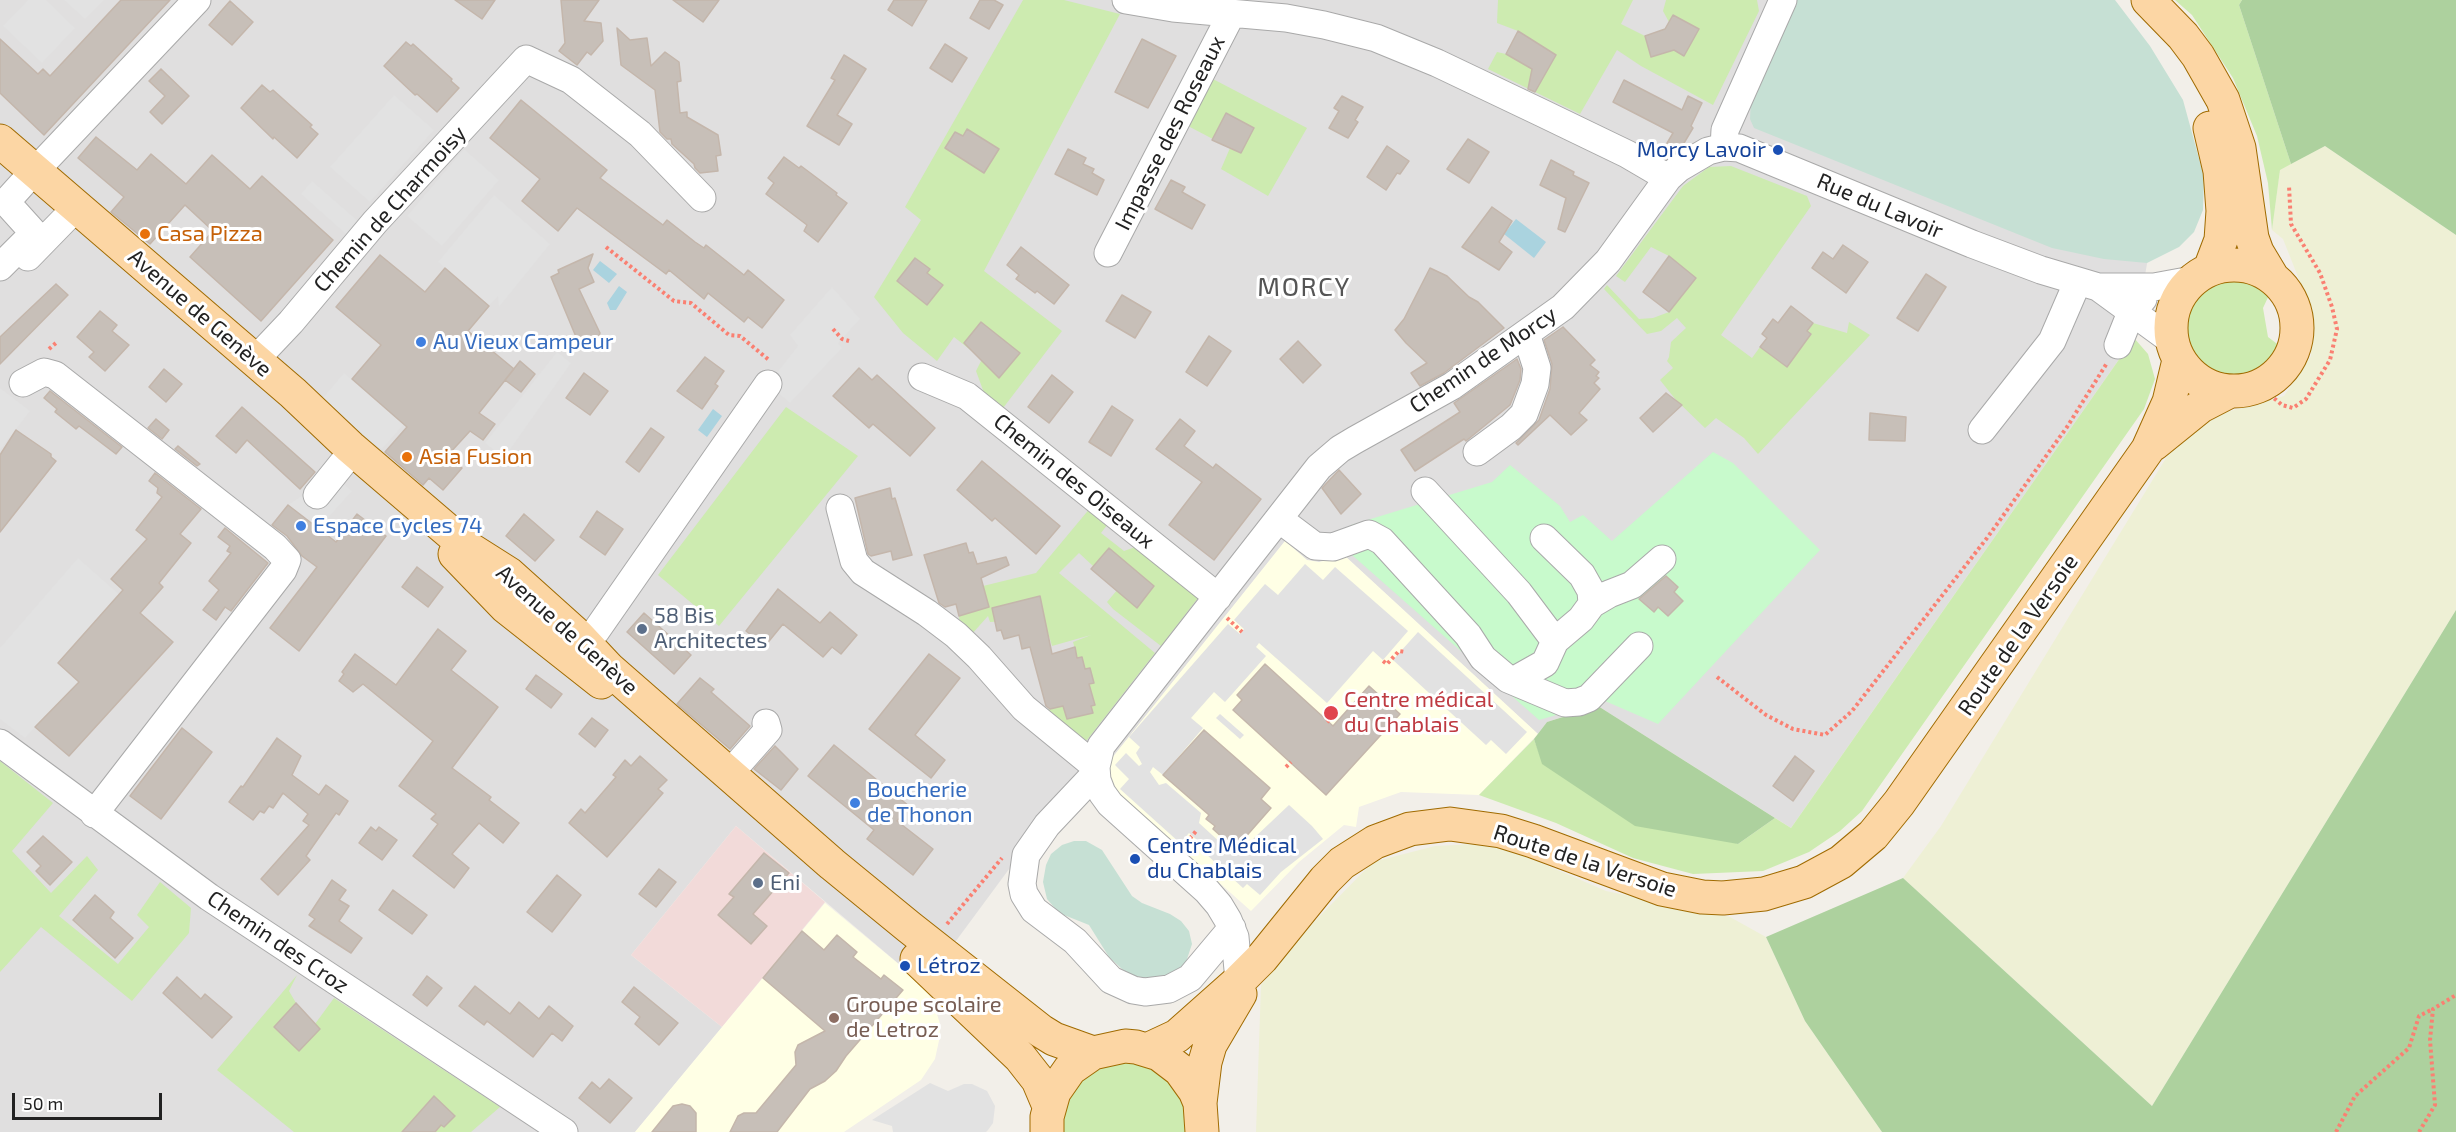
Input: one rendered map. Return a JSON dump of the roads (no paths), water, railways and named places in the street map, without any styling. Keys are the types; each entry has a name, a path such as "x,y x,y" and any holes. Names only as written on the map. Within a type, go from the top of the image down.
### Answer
{"main road":[{"name":"Route de la Versoie","path":"2148,0 2183,36 2198,56 2223,100 2239,148 2252,238 2257,252 2272,277 2292,301 2296,316 2297,333 2294,348 2287,363 2277,375 2264,384 2247,390 2230,391 2201,382 2189,372 2176,350 2171,328 2176,302 2201,274 2221,240 2223,195 2216,148 2202,102 2148,0"},
{"name":"Avenue de Genève","path":"0,141 67,218 350,447 468,548 509,574 521,603"},
{"name":"Avenue de Genève","path":"0,159 30,176 250,365 346,459 448,547 549,627 591,674 928,969 1028,1065 1038,1080 1048,1119"},
{"name":"Route de la Versoie","path":"2201,274 2225,265 2242,265 2258,269 2272,277"},
{"name":"Route de la Versoie","path":"1147,1050 1177,1036 1248,972 1342,863 1380,840 1421,827 1456,825 1501,831 1533,840 1662,889 1702,897 1723,898 1764,894 1804,882 1823,873 1857,850 1873,835 1899,803 2148,449 2169,402 2176,350"},
{"name":"Route de la Versoie","path":"2148,449 2201,406 2230,391"},
{"name":"Avenue de Genève","path":"549,627 584,642 609,669 832,864 1005,1003 1047,1035 1093,1053"},
{"name":"Route de la Versoie","path":"1201,1118 1205,1062 1210,1045 1248,972"},
{"path":"1048,1119 1057,1086 1070,1069 1093,1053 1114,1047 1136,1047 1147,1050 1165,1058 1180,1070 1195,1091 1201,1118"}],"street":[{"path":"0,267 34,233 6,202 197,0"},
{"path":"1126,0 1173,8 1279,17 1324,25 1388,43 1542,113 1627,154 1668,178 1694,158 1724,147 1725,130 1783,0"},
{"name":"Impasse des Roseaux","path":"1108,253 1233,13"},
{"name":"Chemin de Charmoisy","path":"250,365 291,322 375,222 526,59 571,80 640,134 702,198"},
{"name":"Rue du Lavoir","path":"1724,147 1753,153 1971,244 2088,284 2132,310 2176,350"},
{"name":"Chemin de Morcy","path":"1096,770 1099,752 1105,740 1221,606 1279,519 1320,467 1340,449 1452,386 1563,307 1591,281 1615,252 1668,178"},
{"path":"0,286 67,218"},
{"name":"Rue du Lavoir","path":"2088,284 2154,287 2201,274"},
{"path":"1982,430 2052,341 2088,284"},
{"path":"2118,345 2132,310 2154,287"},
{"path":"1477,452 1511,427 1524,414 1535,384 1537,368 1529,343 1524,336"},
{"path":"23,383 44,372 55,375 275,547 287,560 283,570 94,814"},
{"path":"584,642 596,631 770,373"},
{"name":"Chemin des Oiseaux","path":"922,377 967,396 1221,606"},
{"path":"317,495 346,459"},
{"path":"1425,491 1519,593 1555,641"},
{"path":"840,508 858,567 881,586 927,613 956,635 979,657 1024,708 1096,770 1100,787 1110,804 1207,891 1224,912 1232,928 1238,955 1248,972"},
{"path":"1279,519 1315,546 1332,547 1369,534 1382,541 1468,635 1483,658 1513,681 1565,703 1579,702 1589,698 1639,646"},
{"path":"1544,538 1582,575 1591,591 1592,604"},
{"path":"1513,681 1545,663 1555,641 1581,619 1592,604 1632,585 1662,559"},
{"path":"730,773 768,730 766,723"},
{"name":"Chemin des Croz","path":"0,743 209,897 564,1132"},
{"path":"1096,770 1038,835 1026,855 1022,884 1024,894 1034,910 1075,941 1111,980 1133,990 1145,992 1168,989 1190,978 1232,928"}],"water":[{"path":"1516,219 1546,242 1534,258 1504,234"},
{"path":"600,261 617,274 609,283 593,270"},
{"path":"619,286 627,292 616,310 610,310 607,303"},
{"path":"713,409 722,416 707,437 698,430"}],"place":[{"name":"Morcy Lavoir","path":"1778,150"},
{"name":"Casa Pizza","path":"145,234"},
{"name":"Au Vieux Campeur","path":"421,342"},
{"name":"Asia Fusion","path":"407,457"},
{"name":"Espace Cycles 74","path":"301,526"},
{"name":"58 Bis Architectes","path":"642,629"},
{"name":"Centre médical du Chablais","path":"1331,713"},
{"name":"Boucherie de Thonon","path":"855,803"},
{"name":"Centre Médical du Chablais","path":"1135,859"},
{"name":"Eni","path":"758,883"},
{"name":"Létroz","path":"905,966"},
{"name":"Groupe scolaire de Letroz","path":"834,1018"}],"district":[{"name":"MORCY","path":"1304,287"}]}
